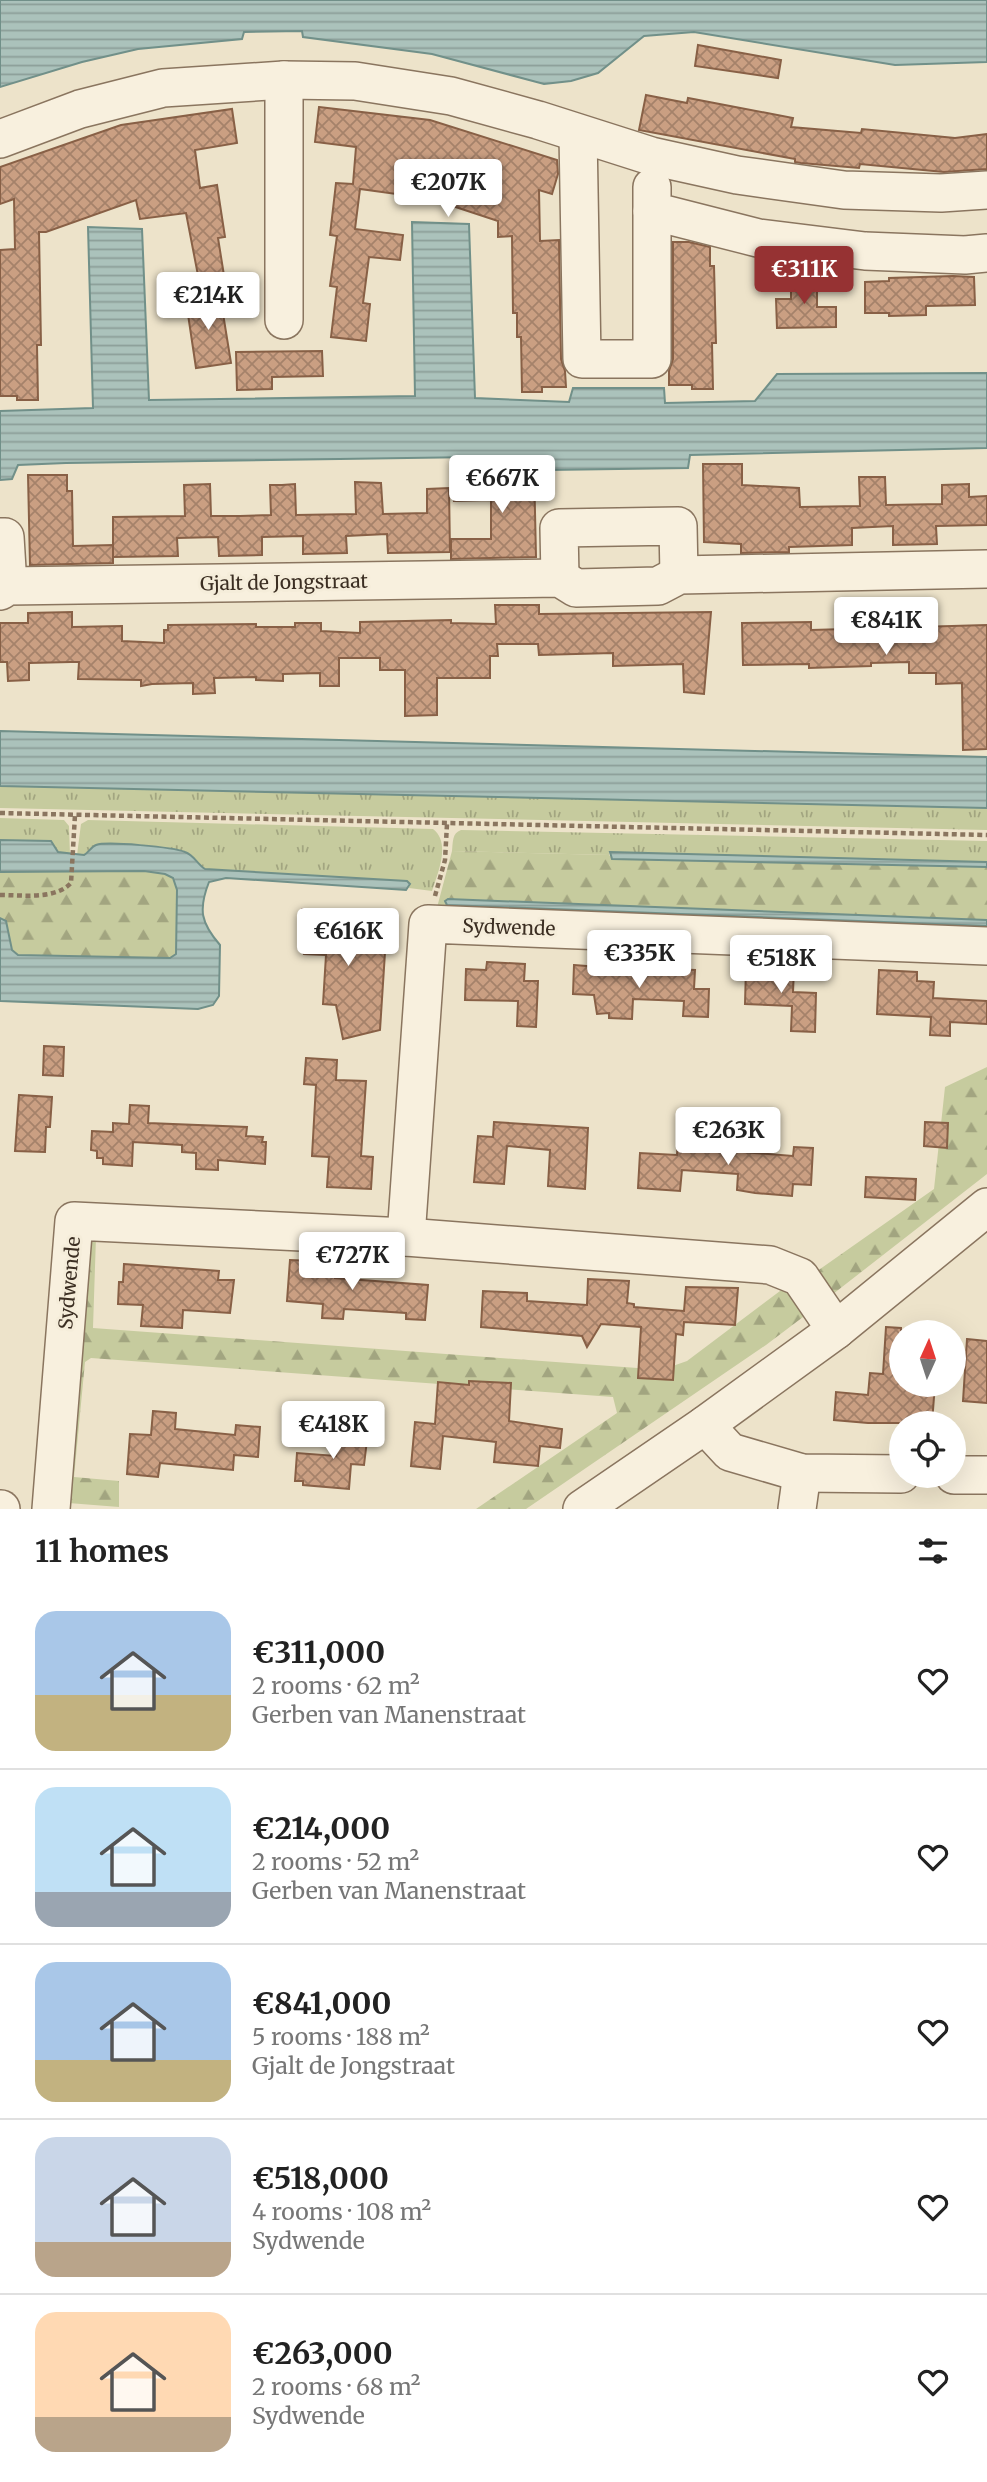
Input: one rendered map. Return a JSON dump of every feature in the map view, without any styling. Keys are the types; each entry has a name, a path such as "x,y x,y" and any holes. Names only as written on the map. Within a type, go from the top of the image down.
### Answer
{"street":[{"path":"284,80 284,320"},
{"path":"0,139 80,109 163,88 284,80 355,81 451,96 651,156 737,175 844,190 941,193 987,190"},
{"path":"578,134 582,359 652,359 651,156"},
{"path":"652,211 758,238 865,251 965,255 987,253"},
{"path":"560,578 559,528 678,526 678,575"},
{"name":"Gjalt de Jongstraat","path":"0,537 5,537 4,588 560,578 576,587 658,586 678,575 987,569"},
{"path":"407,1237 428,924"},
{"name":"Sydwende","path":"428,924 987,947"},
{"path":"582,1509 705,1425 836,1330 987,1208"},
{"name":"Sydwende","path":"51,1509 74,1221 407,1237 770,1265 800,1277 836,1330"},
{"path":"705,1425 730,1452 802,1473 889,1474"},
{"path":"797,1509 802,1473"},
{"path":"966,1475 987,1475"}],"path":[{"path":"0,813 987,835"},
{"path":"0,895 41,895 57,892 71,883 75,815"},
{"path":"428,924 445,860 447,824"}],"green space":[{"path":"0,786 987,808 987,830 0,808"},
{"path":"0,818 64,820 69,826 70,855 57,852 51,841 0,840"},
{"path":"88,820 433,829 441,842 442,858 432,891 409,888 410,884 406,881 205,869 185,852 146,845 107,844 77,855 81,824"},
{"path":"461,830 987,841 987,862 610,852 609,855 452,851 454,836"},
{"path":"452,851 609,855 613,859 987,867 987,920 448,899 445,903 987,926 987,936 435,915"},
{"path":"144,871 173,878 177,890 176,954 170,958 18,955 12,950 6,921 0,918 0,872"},
{"path":"987,1067 987,1174 833,1294 813,1274 934,1189 945,1087"},
{"path":"71,1221 96,1237 93,1328 651,1369 667,1368 687,1361 788,1285 807,1314 526,1509 476,1509 617,1413 613,1397 91,1358 85,1362 74,1477 119,1481 119,1507 43,1501"}],"water":[{"path":"0,0 987,0 987,62 895,65 694,32 644,36 598,73 571,81 544,84 432,54 303,37 302,31 244,32 242,39 138,49 82,62 0,87"},
{"path":"412,222 469,224 475,398 569,402 573,388 664,388 665,403 755,401 777,374 987,373 987,448 690,455 688,468 549,470 548,456 66,463 18,465 12,479 0,480 0,411 93,408 88,227 142,229 149,400 415,396"},
{"path":"0,731 987,757 987,808 0,786"},
{"path":"0,840 51,841 58,852 84,855 94,846 102,844 154,847 185,852 205,869 407,881 410,884 406,890 226,878 209,882 203,901 203,916 220,945 219,996 213,1005 198,1009 0,1001 0,918 6,921 12,950 18,955 170,958 176,954 177,890 173,878 144,871 0,872"},
{"path":"610,852 987,862 987,867 612,859"},
{"path":"448,899 987,920 987,926 447,905 445,901"}],"building":[{"path":"698,45 781,60 778,78 695,66"},
{"path":"646,95 687,103 688,98 793,118 791,127 861,133 862,129 955,138 987,134 987,169 944,172 860,164 859,168 801,163 795,162 795,159 639,130"},
{"path":"319,107 430,120 557,160 558,174 552,194 539,190 540,241 559,240 561,359 566,387 542,387 542,392 522,392 521,337 517,337 517,313 513,313 512,236 498,237 498,221 404,190 403,195 360,189 355,229 403,235 400,260 369,257 363,303 370,304 366,341 331,337 337,287 330,286 337,236 330,235 336,183 353,184 356,147 315,142"},
{"path":"232,109 237,143 195,150 200,188 217,185 225,237 218,238 226,288 201,291 186,213 140,219 136,200 46,232 39,232 41,345 37,345 38,400 17,400 17,396 0,396 0,250 15,249 14,199 0,204 0,167 121,125"},
{"path":"673,242 689,242 710,247 710,266 714,266 716,343 712,343 713,389 669,385 669,371 673,359"},
{"path":"791,274 817,275 817,307 836,307 836,327 777,328 776,299 791,299"},
{"path":"974,277 975,305 926,306 926,315 889,316 889,313 865,313 865,282 889,281 889,278"},
{"path":"220,295 231,363 196,368 186,301"},
{"path":"322,351 323,376 272,377 272,389 237,390 236,352"},
{"path":"703,464 742,464 742,485 799,488 800,507 860,506 859,477 885,477 886,505 942,504 942,485 969,484 969,497 987,496 987,525 936,526 937,544 893,545 893,526 852,528 852,545 789,547 789,552 741,553 741,544 704,542"},
{"path":"534,467 536,557 451,559 451,539 491,539 491,500 454,501 454,480 496,480 495,468"},
{"path":"28,475 67,475 67,491 72,491 73,546 113,545 113,563 30,565"},
{"path":"355,482 381,483 383,514 427,513 427,489 449,488 450,552 388,553 387,534 346,536 347,553 303,554 303,536 262,537 262,555 219,556 218,537 177,538 178,556 113,557 113,517 185,516 184,485 210,484 211,516 271,515 270,485 295,484 296,515 356,514"},
{"path":"495,605 539,605 539,614 711,612 704,694 684,692 683,664 613,666 613,653 539,655 538,644 497,644 498,656 490,656 490,678 437,678 437,715 405,716 405,670 380,670 380,658 339,658 339,686 320,686 320,673 283,674 283,681 256,680 256,677 214,678 215,693 193,694 193,683 141,686 141,680 78,679 79,662 29,663 29,680 8,681 7,662 0,662 0,623 28,623 28,613 72,612 72,627 122,626 122,641 164,643 164,630 168,630 168,625 256,624 256,627 295,627 295,623 321,623 321,631 360,633 360,622 451,620 451,623 496,624"},
{"path":"811,622 811,630 987,625 987,749 963,750 962,683 936,684 936,673 909,673 909,662 809,668 809,664 743,665 742,623"},
{"path":"302,909 362,916 361,936 386,937 380,1030 343,1039 336,1005 323,1004 326,955 304,954 305,939 300,938"},
{"path":"487,962 525,964 524,981 538,981 536,1027 517,1026 518,1001 465,1000 466,969 486,970"},
{"path":"574,965 675,973 675,969 695,970 694,989 709,989 708,1017 683,1016 684,1001 633,999 632,1019 609,1018 609,1013 597,1014 594,995 573,994"},
{"path":"746,967 794,969 793,992 816,993 815,1032 791,1031 792,1006 745,1004"},
{"path":"879,970 917,972 917,981 934,982 933,998 987,1001 987,1024 950,1022 950,1036 930,1035 931,1017 877,1014"},
{"path":"44,1046 64,1047 63,1076 43,1075"},
{"path":"306,1058 337,1060 336,1080 366,1081 361,1156 373,1157 371,1189 327,1187 329,1157 312,1156 316,1085 304,1084"},
{"path":"19,1095 52,1097 50,1127 46,1127 45,1152 15,1151"},
{"path":"130,1105 149,1106 148,1123 247,1127 246,1136 263,1137 262,1142 266,1142 265,1164 218,1160 218,1170 196,1169 196,1153 182,1152 182,1145 133,1142 132,1166 103,1164 103,1158 97,1158 97,1151 91,1150 92,1131 113,1132 113,1123 129,1124"},
{"path":"494,1122 588,1128 585,1189 548,1186 550,1150 507,1146 504,1184 474,1182 478,1136 493,1137"},
{"path":"925,1122 948,1123 947,1148 924,1146"},
{"path":"678,1137 699,1138 699,1144 743,1146 743,1152 793,1156 794,1147 813,1148 811,1185 793,1184 792,1196 755,1193 737,1190 738,1174 682,1170 680,1191 638,1188 640,1153 677,1155"},
{"path":"866,1177 916,1179 915,1200 865,1197"},
{"path":"290,1260 336,1262 335,1278 428,1285 425,1320 406,1319 406,1313 344,1309 343,1319 322,1318 323,1304 287,1301"},
{"path":"124,1264 219,1271 218,1280 234,1280 230,1313 183,1310 182,1328 141,1326 143,1305 118,1304 119,1282 123,1282"},
{"path":"588,1279 629,1281 627,1303 634,1304 634,1307 684,1311 686,1287 738,1288 735,1325 684,1322 683,1335 676,1334 673,1380 638,1378 641,1327 601,1324 587,1347 582,1336 481,1327 483,1291 527,1293 527,1301 587,1305"},
{"path":"886,1327 889,1327 889,1397 934,1397 933,1411 889,1411 889,1423 834,1420 836,1392 868,1395 870,1373 883,1374"},
{"path":"967,1339 987,1341 987,1403 963,1401 963,1397 966,1397"},
{"path":"469,1381 511,1383 509,1421 562,1429 560,1448 540,1446 538,1466 494,1462 496,1442 443,1436 440,1469 411,1466 415,1422 435,1424 438,1382 469,1385"},
{"path":"153,1411 176,1413 175,1429 235,1435 236,1425 260,1427 258,1457 234,1455 233,1470 160,1463 158,1477 127,1474 130,1434 151,1435"},
{"path":"338,1426 363,1428 361,1440 367,1440 364,1465 351,1464 349,1489 303,1485 303,1481 295,1481 297,1453 336,1456"}]}
